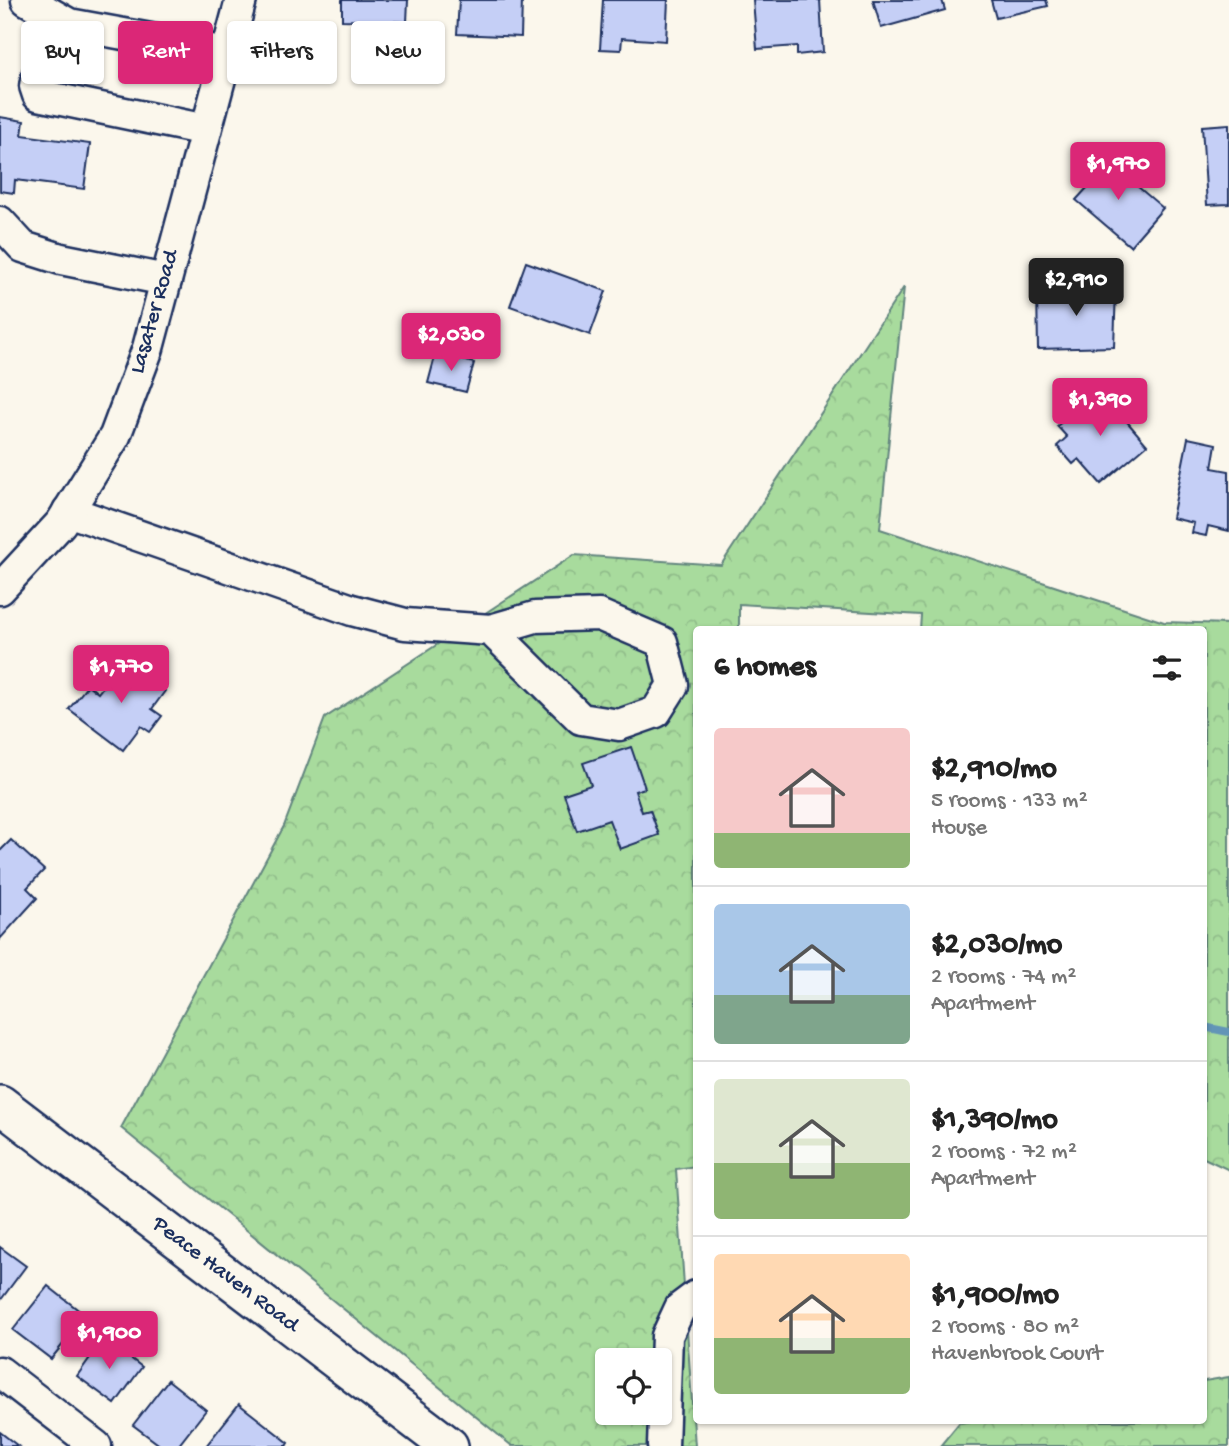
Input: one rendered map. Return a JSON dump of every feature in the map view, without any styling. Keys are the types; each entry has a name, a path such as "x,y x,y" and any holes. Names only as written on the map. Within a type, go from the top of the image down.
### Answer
{"main road":[{"name":"Peace Haven Road","path":"0,1104 449,1446"}],"street":[{"path":"0,4 24,0 37,4 53,17 69,24 227,53"},
{"name":"Lasater Road","path":"235,21 241,0"},
{"path":"53,17 35,86 38,95 206,130"},
{"name":"Lasater Road","path":"0,589 68,511 115,436 148,348 227,53"},
{"path":"0,222 23,247 61,259 166,280"},
{"path":"68,511 352,610 405,624 491,629 535,617 599,615 663,642 673,685 656,712 619,724 581,719 491,629"},
{"path":"663,1446 667,1336 680,1308 693,1298"},
{"path":"0,1372 96,1446"}],"green space":[{"path":"904,287 880,529 1164,622 1229,624 1229,1170 1207,1159 1207,626 920,626 921,615 739,604 739,626 693,626 693,1166 676,1169 695,1446 512,1446 121,1128 284,826 325,718 574,555 721,565"},
{"path":"1229,1377 1229,1446 940,1446 958,1424 1207,1424 1207,1381"}],"building":[{"path":"342,0 408,0 407,21 342,20"},
{"path":"459,0 522,0 521,37 457,34"},
{"path":"603,0 668,0 666,41 622,38 621,50 600,49"},
{"path":"753,0 820,0 823,52 797,55 797,46 757,49"},
{"path":"873,0 942,0 945,10 881,28"},
{"path":"991,0 1046,0 1048,6 996,18"},
{"path":"0,117 24,121 22,135 90,144 84,189 15,180 14,193 0,191"},
{"path":"1229,124 1229,204 1207,205 1202,126"},
{"path":"1104,158 1163,208 1130,246 1076,200 1087,188 1082,184"},
{"path":"526,262 606,291 590,335 510,306"},
{"path":"1116,288 1114,347 1038,349 1037,290"},
{"path":"436,353 474,363 466,392 428,383"},
{"path":"1100,390 1147,445 1101,484 1079,459 1073,464 1057,446 1067,437 1057,426"},
{"path":"1188,438 1216,444 1212,468 1229,471 1229,531 1208,526 1206,536 1192,533 1194,523 1172,518"},
{"path":"124,660 165,691 152,709 162,716 150,732 141,726 123,750 69,709 88,685 98,693"},
{"path":"631,747 645,788 635,791 642,812 650,810 659,835 620,849 609,820 577,831 564,794 591,785 583,763"},
{"path":"11,840 44,870 27,888 37,898 0,939 0,851"},
{"path":"0,1247 26,1266 0,1301"},
{"path":"48,1286 86,1316 51,1359 13,1330"},
{"path":"104,1338 142,1367 115,1404 77,1376"},
{"path":"168,1380 206,1410 178,1446 161,1446 133,1425"},
{"path":"239,1404 289,1443 287,1446 206,1446"},
{"path":"0,1432 18,1446 0,1446"}],"waterway":[{"path":"1207,1028 1229,1032"}]}
